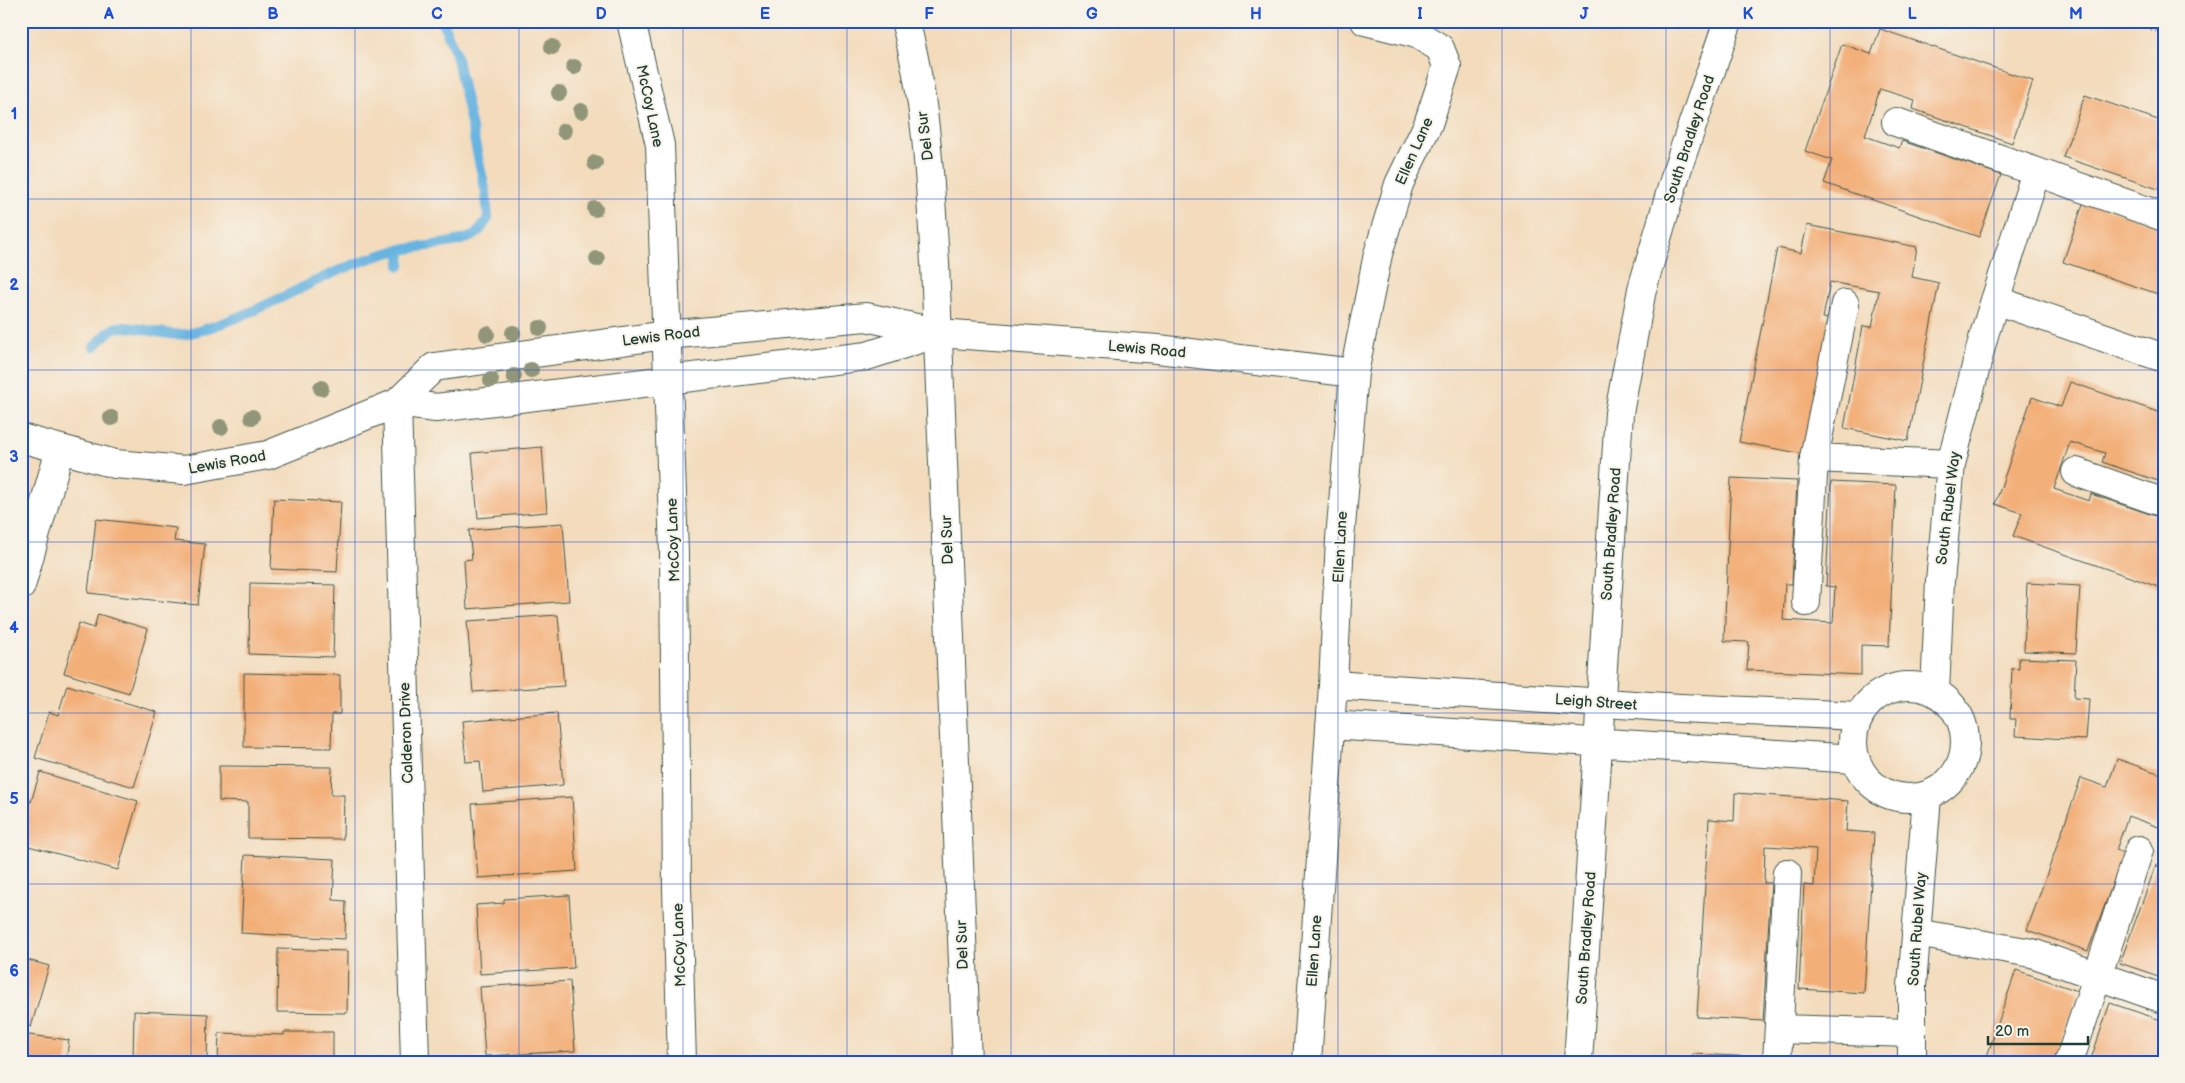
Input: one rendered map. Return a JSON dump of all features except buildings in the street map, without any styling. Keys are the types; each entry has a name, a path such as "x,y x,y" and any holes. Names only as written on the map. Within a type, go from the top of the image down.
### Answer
{"street":[{"name":"McCoy Lane","path":"631,21 660,145 674,553 677,888 682,1062"},
{"name":"Del Sur","path":"905,21 913,50 927,145 939,333 967,1062"},
{"name":"Ellen Lane","path":"1307,1062 1334,685 1340,539 1354,373 1378,254 1399,184 1428,124 1447,66 1440,48 1417,34 1365,21"},
{"name":"South Bradley Road","path":"1578,1062 1619,413 1642,289 1678,167 1728,21"},
{"path":"1896,122 2164,217"},
{"name":"South Rubel Way","path":"1935,692 1940,581 1951,464 1984,335 2036,172"},
{"path":"1996,300 2164,358"},
{"path":"1806,602 1814,458 1845,304"},
{"name":"Lewis Road","path":"21,438 115,464 184,470 268,455 397,403 434,367 666,335 866,317 939,333 1158,349 1354,373"},
{"name":"Lewis Road","path":"397,403 436,408 867,356 939,333"},
{"name":"Calderon Drive","path":"397,403 415,1062"},
{"path":"21,586 60,448"},
{"path":"1814,458 1951,464"},
{"path":"2076,472 2164,503"},
{"name":"Leigh Street","path":"1334,685 1859,716"},
{"path":"1914,686 1935,692 1953,706 1964,725 1966,747 1960,768 1946,785 1927,796 1905,798 1884,792 1866,779 1855,760 1853,738 1859,716 1872,700 1892,688 1914,686"},
{"path":"1330,725 1855,760"},
{"name":"South Rubel Way","path":"1912,1062 1912,986 1927,796"},
{"path":"2069,1062 2139,850"},
{"path":"1777,1062 1787,873"},
{"path":"1916,933 2032,954 2164,999"},
{"path":"1778,1030 1912,1033"}],"path":[{"path":"2127,21 2164,33"}],"waterway":[{"path":"94,347 108,333 119,327 179,335 214,326 239,317 339,270 365,260 399,250 460,240 478,233 488,219 486,194 456,54 442,21"},
{"path":"400,266 401,249"}]}
